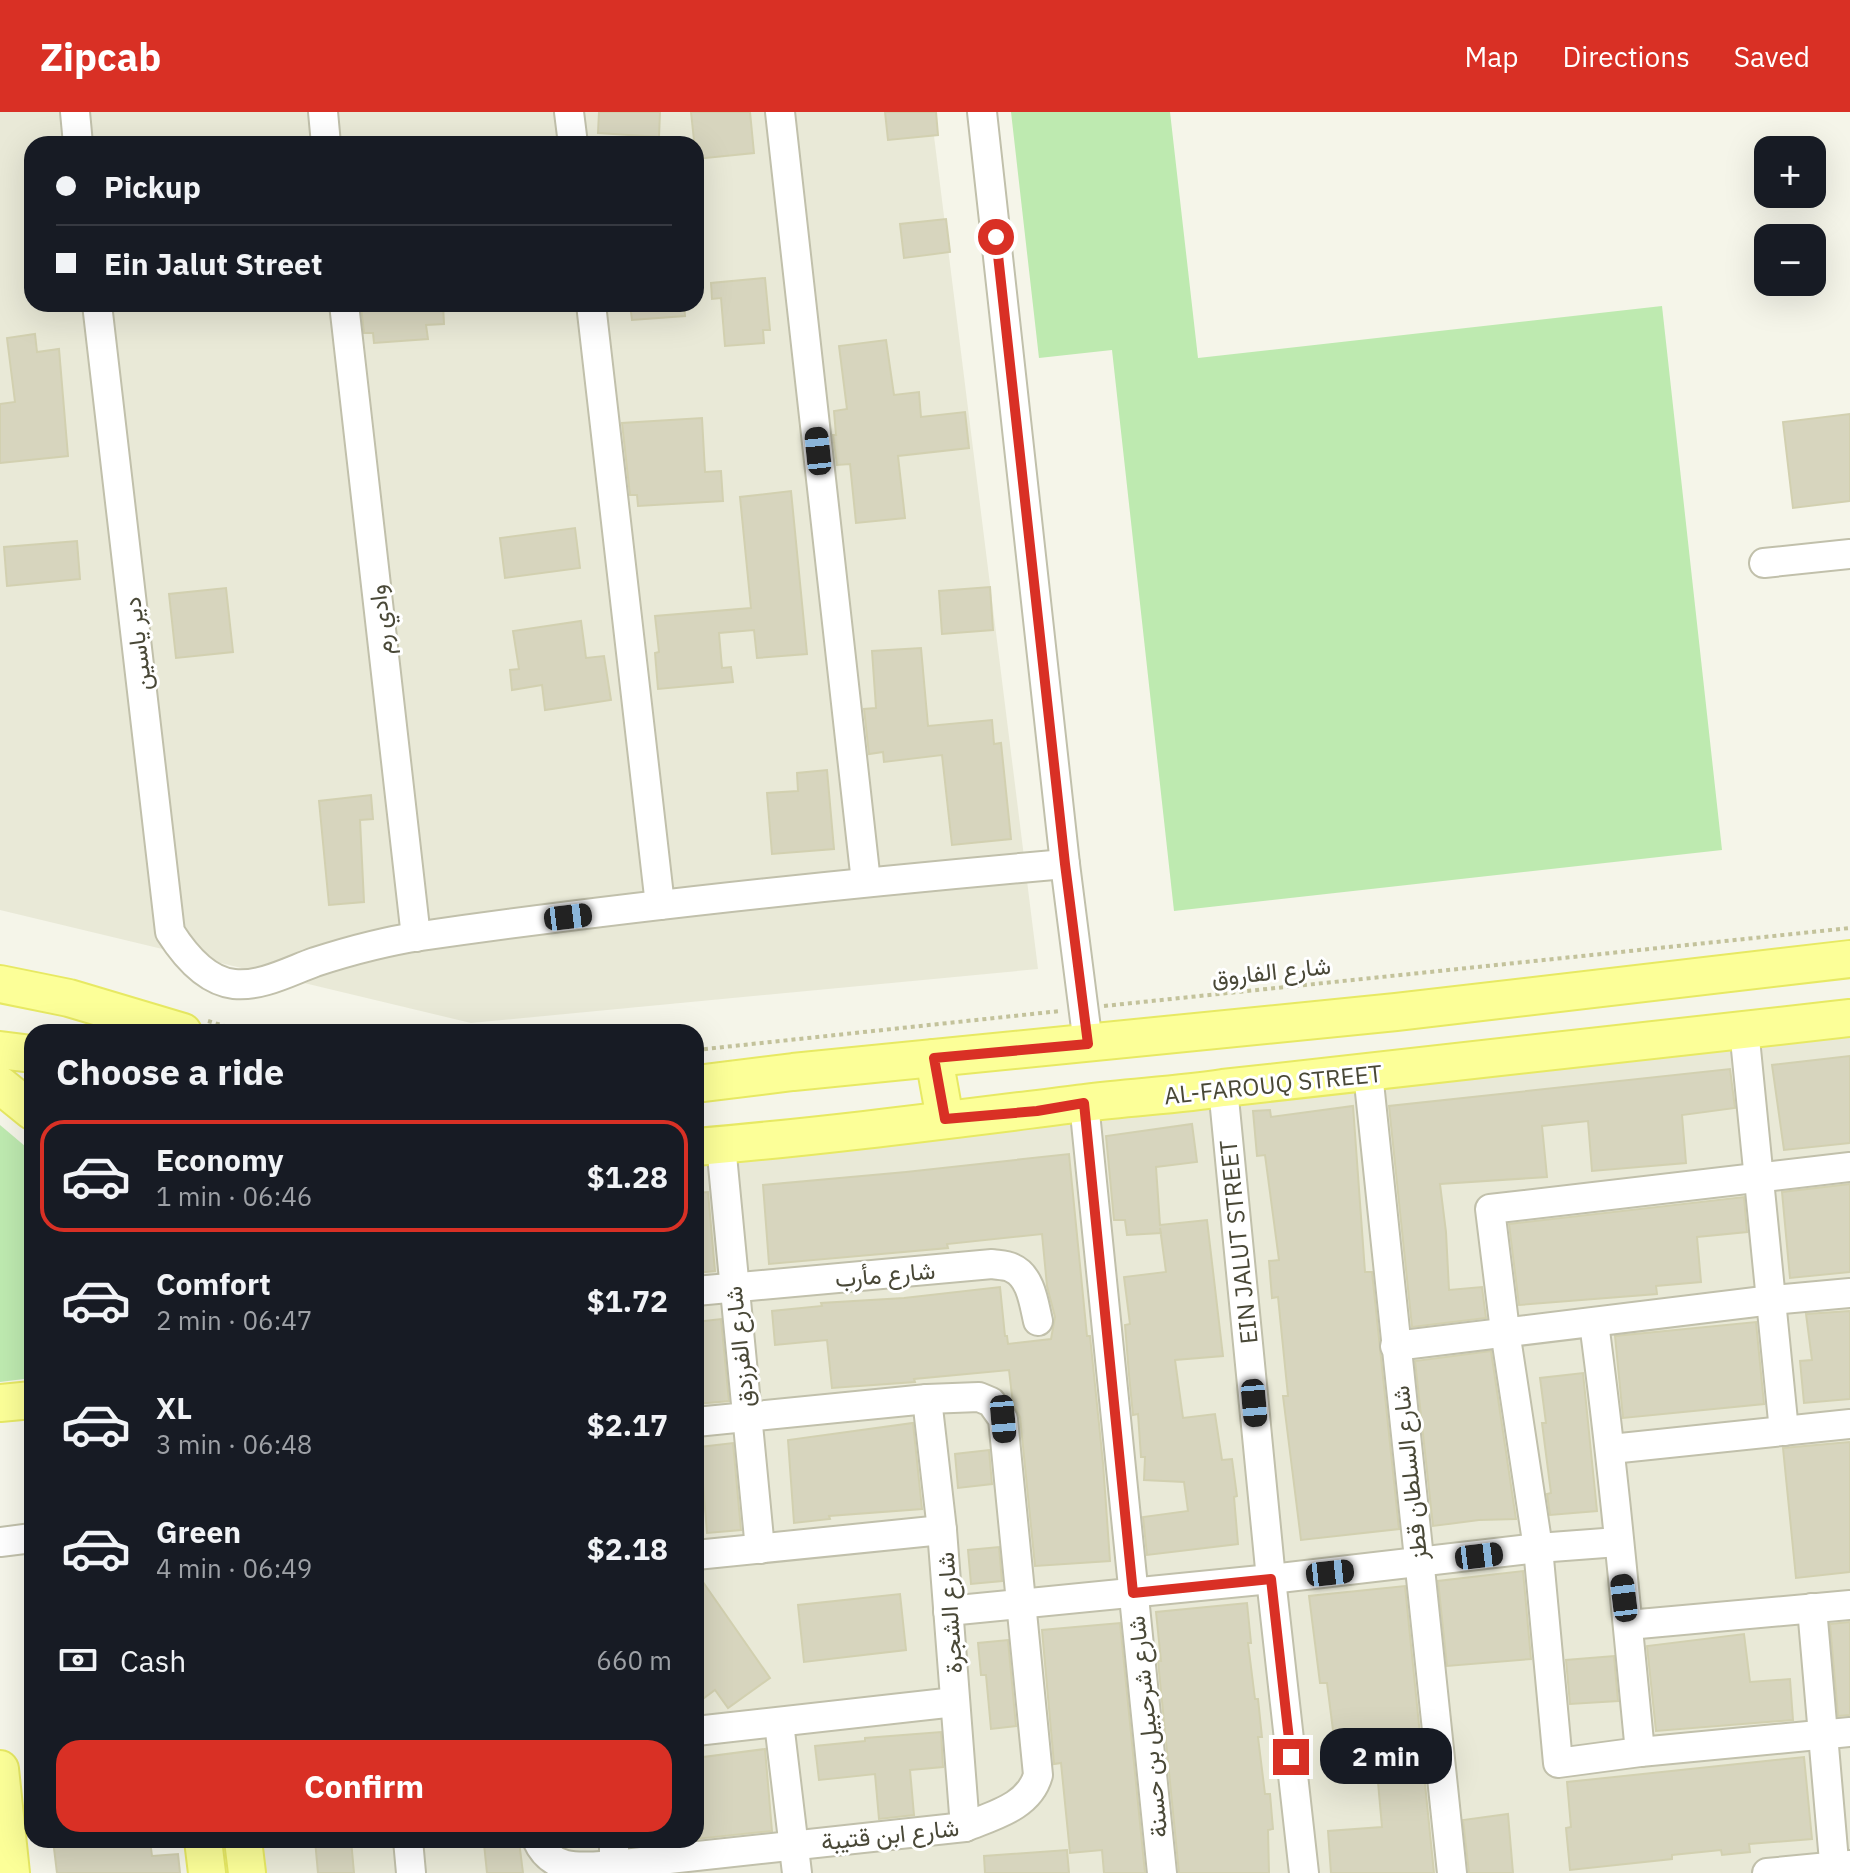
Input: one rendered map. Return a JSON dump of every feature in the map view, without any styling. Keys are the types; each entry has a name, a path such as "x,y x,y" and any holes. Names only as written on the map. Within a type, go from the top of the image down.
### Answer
{"main road":[{"path":"704,1083 934,1058 1086,1026 1396,1012 1850,959"},
{"path":"0,984 69,998 138,1024"},
{"name":"AL-FAROUQ STREET","path":"708,1146 844,1134 945,1119 1850,1018"},
{"path":"0,1050 24,1053"},
{"path":"934,1058 945,1119"},
{"path":"0,1085 24,1104"},
{"path":"0,1403 24,1401"},
{"path":"0,1769 11,1873"},
{"path":"204,1848 207,1873"},
{"path":"244,1848 247,1873"}],"street":[{"path":"75,112 77,136"},
{"path":"323,112 325,136"},
{"path":"569,112 572,136"},
{"path":"780,112 866,882"},
{"path":"982,112 1065,864 1086,1026"},
{"name":"دير ياسين","path":"98,312 170,932 180,948 203,971 234,984 261,982 320,961 416,937"},
{"name":"وادي رم","path":"345,312 416,937"},
{"path":"592,312 660,905"},
{"path":"1764,563 1850,554"},
{"path":"416,937 660,905 1065,864"},
{"path":"1744,1029 1784,1431"},
{"name":"شارع السلطان قطز","path":"1368,1073 1452,1873"},
{"name":"EIN JALUT STREET","path":"1223,1088 1271,1579 1304,1873"},
{"name":"شارع شرحبيل بن حسنة","path":"1084,1103 1162,1873"},
{"name":"شارع الفرزدق","path":"708,1146 733,1287 760,1549"},
{"path":"1836,1733 1558,1763 1538,1548 1490,1209 1850,1167"},
{"name":"شارع مأرب","path":"704,1290 992,1264 1013,1268 1025,1279 1038,1321"},
{"path":"1395,1346 1850,1293"},
{"path":"1594,1323 1611,1449 1640,1752"},
{"name":"شارع ابن قتيبة","path":"542,1848 548,1859 564,1868 614,1852 795,1844 965,1827 1026,1798 1034,1790 1038,1775 1003,1419 991,1402 979,1397 927,1399"},
{"path":"704,1421 927,1399"},
{"name":"شارع الشجرة","path":"927,1399 942,1530 965,1827"},
{"path":"1611,1449 1850,1424"},
{"path":"704,1554 942,1530"},
{"path":"0,1542 24,1539"},
{"path":"948,1611 1618,1542"},
{"path":"1628,1625 1850,1605"},
{"path":"1767,1873 1840,1868 1836,1733 1812,1608"},
{"path":"704,1730 955,1702"},
{"path":"779,1723 797,1873"},
{"path":"409,1848 411,1873"}],"path":[{"name":"شارع الفاروق","path":"704,1050 1086,1026 1850,928"}],"shaded area":[{"path":"0,112 931,112 1038,969 471,1023 0,910"},
{"path":"1850,1018 1850,1873 261,1873 258,1848 704,1848 704,1147"}],"green space":[{"path":"1011,112 1170,112 1198,358 1662,306 1722,850 1174,911 1112,350 1039,358"},
{"path":"0,1125 24,1145 24,1379 0,1382"}],"building":[{"path":"599,112 660,112 659,136 598,133"},
{"path":"691,112 750,112 754,153 704,158 704,136 694,136"},
{"path":"885,112 936,112 938,135 888,140"},
{"path":"946,219 950,252 904,258 900,224"},
{"path":"765,278 770,330 763,330 764,343 725,346 721,298 712,299 711,283"},
{"path":"362,312 443,312 444,324 426,325 428,339 374,343 373,333 364,333"},
{"path":"631,312 685,312 685,316 632,320"},
{"path":"35,334 37,352 59,349 68,456 0,463 0,404 15,402 7,338"},
{"path":"886,340 894,395 919,392 921,417 965,412 969,448 898,456 905,518 856,523 850,464 837,465 833,435 836,435 834,411 847,409 839,346"},
{"path":"1850,414 1850,501 1793,508 1783,422"},
{"path":"702,418 705,472 721,471 723,501 638,506 637,495 630,495 622,423"},
{"path":"791,491 807,654 757,658 754,630 719,633 722,668 731,667 733,682 658,689 655,653 659,652 655,616 751,608 740,497"},
{"path":"575,528 580,568 505,578 500,538"},
{"path":"77,541 80,579 7,586 4,547"},
{"path":"990,587 993,630 942,634 939,591"},
{"path":"226,588 233,652 176,658 169,594"},
{"path":"581,621 586,658 604,656 611,700 545,710 542,685 512,690 510,670 519,669 513,631"},
{"path":"921,648 928,726 992,720 994,744 1001,743 1011,839 952,845 942,755 884,762 883,752 869,754 864,709 876,708 872,651"},
{"path":"827,770 834,849 772,854 767,793 798,791 797,773"},
{"path":"371,795 373,819 360,820 364,902 329,905 319,801"},
{"path":"1850,1056 1850,1143 1784,1150 1772,1065"},
{"path":"1730,1069 1735,1108 1682,1115 1686,1163 1592,1171 1588,1121 1542,1126 1547,1177 1440,1184 1449,1290 1482,1287 1486,1318 1412,1327 1389,1106"},
{"path":"1353,1106 1365,1272 1372,1272 1399,1529 1301,1540 1283,1396 1288,1396 1278,1297 1272,1298 1269,1261 1279,1260 1265,1155 1257,1156 1253,1111 1270,1110 1271,1117"},
{"path":"1192,1124 1197,1162 1156,1167 1160,1225 1207,1220 1223,1356 1175,1360 1183,1418 1215,1414 1222,1460 1232,1459 1238,1544 1147,1555 1143,1517 1188,1511 1184,1482 1144,1480 1145,1457 1141,1457 1138,1414 1133,1415 1129,1375 1125,1325 1130,1324 1124,1277 1166,1272 1161,1233 1127,1235 1125,1220 1114,1220 1106,1136"},
{"path":"1069,1154 1103,1463 1110,1561 1035,1566 1020,1417 1013,1404 1009,1370 914,1379 915,1382 832,1388 827,1340 775,1345 772,1311 822,1306 821,1303 904,1298 1000,1287 1008,1344 1051,1339 1055,1317 1047,1286 1042,1234 947,1244 948,1248 769,1264 763,1185"},
{"path":"1850,1184 1850,1272 1790,1278 1782,1192"},
{"path":"704,1192 708,1192 715,1271 704,1272"},
{"path":"1744,1197 1747,1232 1697,1237 1701,1282 1656,1286 1657,1294 1519,1305 1509,1224"},
{"path":"1850,1311 1850,1399 1804,1403 1800,1361 1812,1360 1806,1314"},
{"path":"721,1319 729,1401 704,1403 704,1321"},
{"path":"1756,1322 1764,1404 1623,1418 1615,1336"},
{"path":"1491,1351 1516,1519 1433,1526 1415,1361"},
{"path":"1583,1373 1597,1511 1550,1515 1547,1494 1551,1493 1542,1423 1546,1423 1540,1378"},
{"path":"913,1423 922,1509 829,1516 830,1519 794,1523 788,1440"},
{"path":"1850,1442 1850,1572 1796,1578 1783,1448"},
{"path":"733,1443 741,1530 707,1533 704,1447"},
{"path":"989,1450 992,1484 958,1488 955,1454"},
{"path":"999,1547 1002,1581 971,1584 968,1550"},
{"path":"1523,1571 1531,1659 1447,1666 1438,1581"},
{"path":"704,1583 770,1678 728,1708 715,1690 704,1698"},
{"path":"1405,1586 1434,1873 1331,1873 1328,1831 1382,1827 1377,1771 1333,1774 1330,1738 1334,1738 1327,1683 1320,1683 1309,1596"},
{"path":"900,1594 906,1650 804,1662 798,1605"},
{"path":"1247,1603 1251,1643 1248,1643 1262,1737 1258,1737 1265,1794 1270,1794 1273,1829 1268,1830 1269,1873 1179,1873 1156,1612"},
{"path":"1850,1622 1850,1715 1838,1716 1830,1624"},
{"path":"1120,1623 1145,1873 1104,1873 1102,1850 1070,1853 1061,1763 1054,1764 1042,1630"},
{"path":"1744,1634 1750,1682 1790,1679 1793,1720 1656,1731 1647,1646"},
{"path":"1008,1640 1016,1726 991,1729 986,1675 981,1675 978,1643"},
{"path":"1614,1656 1618,1701 1570,1704 1566,1660"},
{"path":"941,1732 943,1767 910,1770 914,1815 879,1819 875,1774 819,1780 815,1746 865,1741 865,1738"},
{"path":"765,1749 772,1831 704,1838 704,1757"},
{"path":"1804,1757 1812,1839 1749,1844 1750,1852 1722,1855 1721,1850 1672,1855 1672,1859 1570,1870 1566,1828 1571,1827 1567,1782"},
{"path":"1508,1814 1513,1873 1469,1873 1463,1820"},
{"path":"54,1848 151,1848 152,1856 178,1854 180,1873 57,1873"},
{"path":"316,1848 352,1848 354,1873 318,1873"},
{"path":"484,1848 520,1848 523,1873 487,1873"},
{"path":"1067,1850 1069,1873 985,1873 984,1856"}],"route":[{"path":"996,237 1065,864 1088,1044 934,1058 945,1119 1037,1111 1084,1103 1133,1593 1271,1579 1291,1757"}]}
